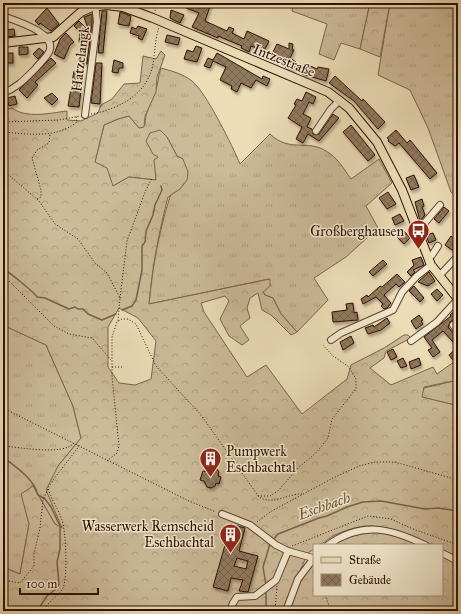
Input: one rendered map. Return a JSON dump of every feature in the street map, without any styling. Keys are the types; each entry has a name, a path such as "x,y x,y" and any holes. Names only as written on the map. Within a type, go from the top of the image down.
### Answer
{"main road":[{"name":"Intzestraße","path":"3,43 48,39 58,34 83,11 95,4 124,7 157,19 323,90 340,100 364,124 377,142 402,190 429,261 438,276 458,299"}],"street":[{"name":"Hatzelangk","path":"85,115 97,22 95,4"},
{"path":"3,16 36,30 48,39 50,47 46,56 21,83 3,93"},
{"path":"316,131 331,109 340,100"},
{"path":"416,228 422,226 440,205"},
{"path":"331,340 341,333 393,310 402,292 429,261 438,246"},
{"path":"438,276 458,256"},
{"path":"411,341 437,322 458,299"},
{"path":"453,325 458,331"},
{"path":"222,514 252,527 276,545 288,551 313,558"},
{"path":"330,544 350,533 375,529 395,532 423,544"},
{"path":"230,611 237,598 255,596 276,580 288,551"},
{"path":"443,554 458,561"},
{"path":"286,611 298,580 313,559"}],"path":[{"path":"3,122 59,120 118,107 126,103 136,94 151,72 158,28 158,3"},
{"path":"3,132 38,135 50,133 78,122 76,116"},
{"path":"37,199 41,197 41,190 32,158 37,150 49,144 50,133"},
{"path":"3,170 37,199 54,224 76,237 87,249 96,263 107,273 120,298"},
{"path":"108,461 117,453 119,446 111,367 112,337 118,321 127,241 145,192 152,178"},
{"path":"3,275 54,326 69,334 92,338 99,344 107,358 111,360"},
{"path":"118,321 128,319 136,324 156,366 201,415 258,496 266,500 274,501 294,494 303,494"},
{"path":"258,496 270,496 278,491 299,467 320,448 328,438 332,419 356,389 356,380 349,367 333,356 323,345"},
{"path":"111,367 122,367"},
{"path":"3,408 80,445 108,461 188,501 222,514"},
{"path":"3,446 53,450 71,446 74,443"},
{"path":"3,580 20,583 34,566 34,554 40,528 43,500 53,480 80,445"},
{"path":"252,527 263,516 303,494 359,466 375,462 395,462 458,480"},
{"path":"455,479 458,496"},
{"path":"43,611 50,600 62,589 65,576 65,544 63,524 48,488"},
{"path":"275,611 278,591 276,580"},
{"path":"325,596 326,601 332,611"}],"green space":[{"path":"293,3 370,3 360,49 341,43 334,60 319,54 327,24 292,11"},
{"path":"370,3 390,3 380,57 360,49"},
{"path":"390,3 458,3 458,198 451,192 428,128 410,90 378,75"},
{"path":"161,51 165,55 157,77 156,92 145,116 144,127 139,128 129,116 104,125 95,162 107,168 113,186 129,177 156,180 154,160 158,157 153,154 146,141 150,133 160,130 167,137 177,156 183,159 188,172 187,180 180,189 168,197 156,250 149,304 270,279 270,286 263,292 265,295 273,298 281,314 297,332 291,335 271,315 262,310 258,293 250,298 247,308 250,318 240,326 249,340 242,345 229,336 220,319 229,301 225,296 201,303 204,312 247,377 266,365 302,414 347,379 351,365 384,348 404,335 408,335 411,338 386,351 384,358 370,368 391,385 433,367 437,374 458,359 458,380 424,387 422,397 455,405 458,408 458,558 443,550 443,544 424,542 390,529 371,526 361,527 342,532 320,544 313,544 313,550 308,553 282,611 3,611 3,567 20,574 29,524 21,494 33,486 55,524 62,528 46,490 58,466 81,438 73,406 46,345 3,325 3,120 8,120 6,109 12,108 32,114 67,111 67,120 81,121 98,113 101,105 112,99 124,84 140,83 143,56 156,59","holes":["119,308 138,318 156,341 151,379 135,385 119,383 108,367 108,327"]},
{"path":"161,68 185,76 198,87 219,120 240,164 270,134 277,140 291,145 312,146 326,151 337,160 351,179 379,159 392,183 366,206 378,228 346,257 314,278 328,300 297,332 281,314 273,298 265,295 263,291 270,286 269,279 149,304 161,230 170,195 183,159 177,156 167,137 158,158 155,160 156,180 129,177 113,186 95,162 104,125 129,116 139,128 145,125 147,112 156,90"},
{"path":"3,325 46,345 73,406 81,438 58,466 62,529 55,524 33,486 22,494 29,524 20,574 3,567"},
{"path":"458,380 458,408 455,405 421,397 424,388"},
{"path":"369,532 376,532 388,534 416,544 335,544 345,538"},
{"path":"443,556 458,563 458,611 289,611 300,582 313,563 313,596 443,596"}],"building":[{"path":"187,3 211,3 205,21 227,31 229,27 234,29 232,33 244,39 247,31 269,41 264,51 251,46 249,52 241,48 242,46 192,27 199,13 186,8"},
{"path":"47,8 59,24 51,31 40,23 39,25 35,21"},
{"path":"171,10 184,15 180,23 170,18"},
{"path":"102,11 107,11 103,53 98,53"},
{"path":"120,12 131,16 129,26 118,24"},
{"path":"92,14 87,64 83,63 85,43 79,42 80,32 74,26 79,21 89,31 84,17"},
{"path":"138,26 147,29 142,40 138,38 139,36 130,33 132,27 136,29"},
{"path":"14,29 15,36 6,37 5,30"},
{"path":"66,33 74,42 70,45 64,59 54,54 60,39"},
{"path":"167,35 180,38 178,45 165,42"},
{"path":"289,43 293,44 292,50 294,50 290,58 296,62 293,70 285,67 288,61 272,54 277,44 289,49"},
{"path":"196,46 202,48 197,62 184,59 187,50 193,52"},
{"path":"19,47 28,47 28,54 19,55"},
{"path":"39,48 44,52 38,59 33,54"},
{"path":"3,53 13,53 13,63 3,63"},
{"path":"217,53 262,79 263,76 270,79 267,86 256,80 251,88 241,83 237,92 231,89 232,86 220,80 226,67 213,61 210,68 204,66 208,58 213,60"},
{"path":"51,58 56,63 35,82 38,85 27,98 19,90"},
{"path":"114,60 123,63 123,68 119,68 118,73 112,72"},
{"path":"96,63 102,63 100,104 91,103"},
{"path":"306,64 317,69 318,67 329,69 326,81 302,74"},
{"path":"74,71 83,72 79,107 68,106"},
{"path":"335,76 362,101 363,99 385,122 378,129 354,101 329,83"},
{"path":"306,92 316,97 313,104 309,102 303,114 311,118 307,127 312,129 313,134 319,134 333,114 339,118 319,141 308,134 303,143 296,139 302,127 288,118 296,105 294,104 297,99 302,101"},
{"path":"52,93 58,99 52,105 44,98"},
{"path":"15,96 17,104 9,106 7,98"},
{"path":"351,125 375,155 368,161 343,132"},
{"path":"396,130 407,143 410,140 437,173 430,179 399,143 395,146 388,141 389,140 387,138"},
{"path":"414,175 419,187 411,190 406,178"},
{"path":"388,192 396,204 387,209 379,198"},
{"path":"422,199 424,206 422,207 425,215 420,221 415,202"},
{"path":"444,207 449,211 439,223 434,219"},
{"path":"400,214 404,221 395,225 392,218"},
{"path":"404,231 410,238 404,244 397,237"},
{"path":"433,233 436,240 429,243 426,235"},
{"path":"451,236 458,241 458,246 452,250 445,245"},
{"path":"421,257 424,265 413,270 415,272 411,276 407,272 414,265 412,260"},
{"path":"383,260 387,264 373,276 369,272"},
{"path":"429,272 435,281 428,286 418,282"},
{"path":"397,274 405,282 399,287 396,284 384,295 391,303 387,308 384,309 381,306 383,304 376,297 363,304 361,299 367,295 368,297"},
{"path":"414,286 424,298 420,302 409,291"},
{"path":"437,289 443,295 437,301 431,294"},
{"path":"353,303 354,313 357,312 358,320 333,322 332,312 347,310 346,304"},
{"path":"458,308 458,316 450,322 448,327 458,338 453,342 443,331 432,340 440,352 433,357 428,350 432,348 424,337 451,316 450,315"},
{"path":"419,315 423,320 421,321 423,324 416,329 411,321"},
{"path":"387,318 390,323 381,330 368,334 365,328 373,325 374,327"},
{"path":"351,336 354,343 343,350 340,342"},
{"path":"458,347 458,355 453,360 449,355"},
{"path":"393,349 397,357 391,360 387,352"},
{"path":"403,358 407,366 401,368 397,361"},
{"path":"419,358 421,365 411,369 409,362"},
{"name":"Pumpwerk Eschbachtal","path":"213,468 217,469 219,472 218,476 221,477 219,484 216,483 215,486 211,488 207,487 204,481 200,480 203,471 208,472"},
{"name":"Wasserwerk Remscheid Eschbachtal","path":"231,524 245,528 239,551 258,556 248,592 239,591 243,580 231,578 228,591 213,587","holes":["237,558 248,561 246,569 234,566"]}],"waterway":[{"path":"122,310 132,306 136,300 142,270 142,246 145,242 146,231 153,215 155,205 162,190 161,186"},
{"path":"3,269 21,282 37,297 45,298 69,309 75,307 78,309 83,309 88,314 102,320 116,314"},
{"path":"3,457 29,479 38,495 45,499 51,507 60,526 60,549 57,562 59,584 57,588 47,596 37,611"},
{"name":"Eschbach","path":"272,541 278,534 363,502 381,501 425,509 438,508 458,511"},
{"name":"Eschbach","path":"266,585 263,567 270,544"},
{"name":"Eschbach","path":"266,590 266,611"}],"place":[{"name":"Großberghausen","path":"419,250"},
{"name":"Pumpwerk Eschbachtal","path":"211,478"},
{"name":"Wasserwerk Remscheid Eschbachtal","path":"230,554"}]}
